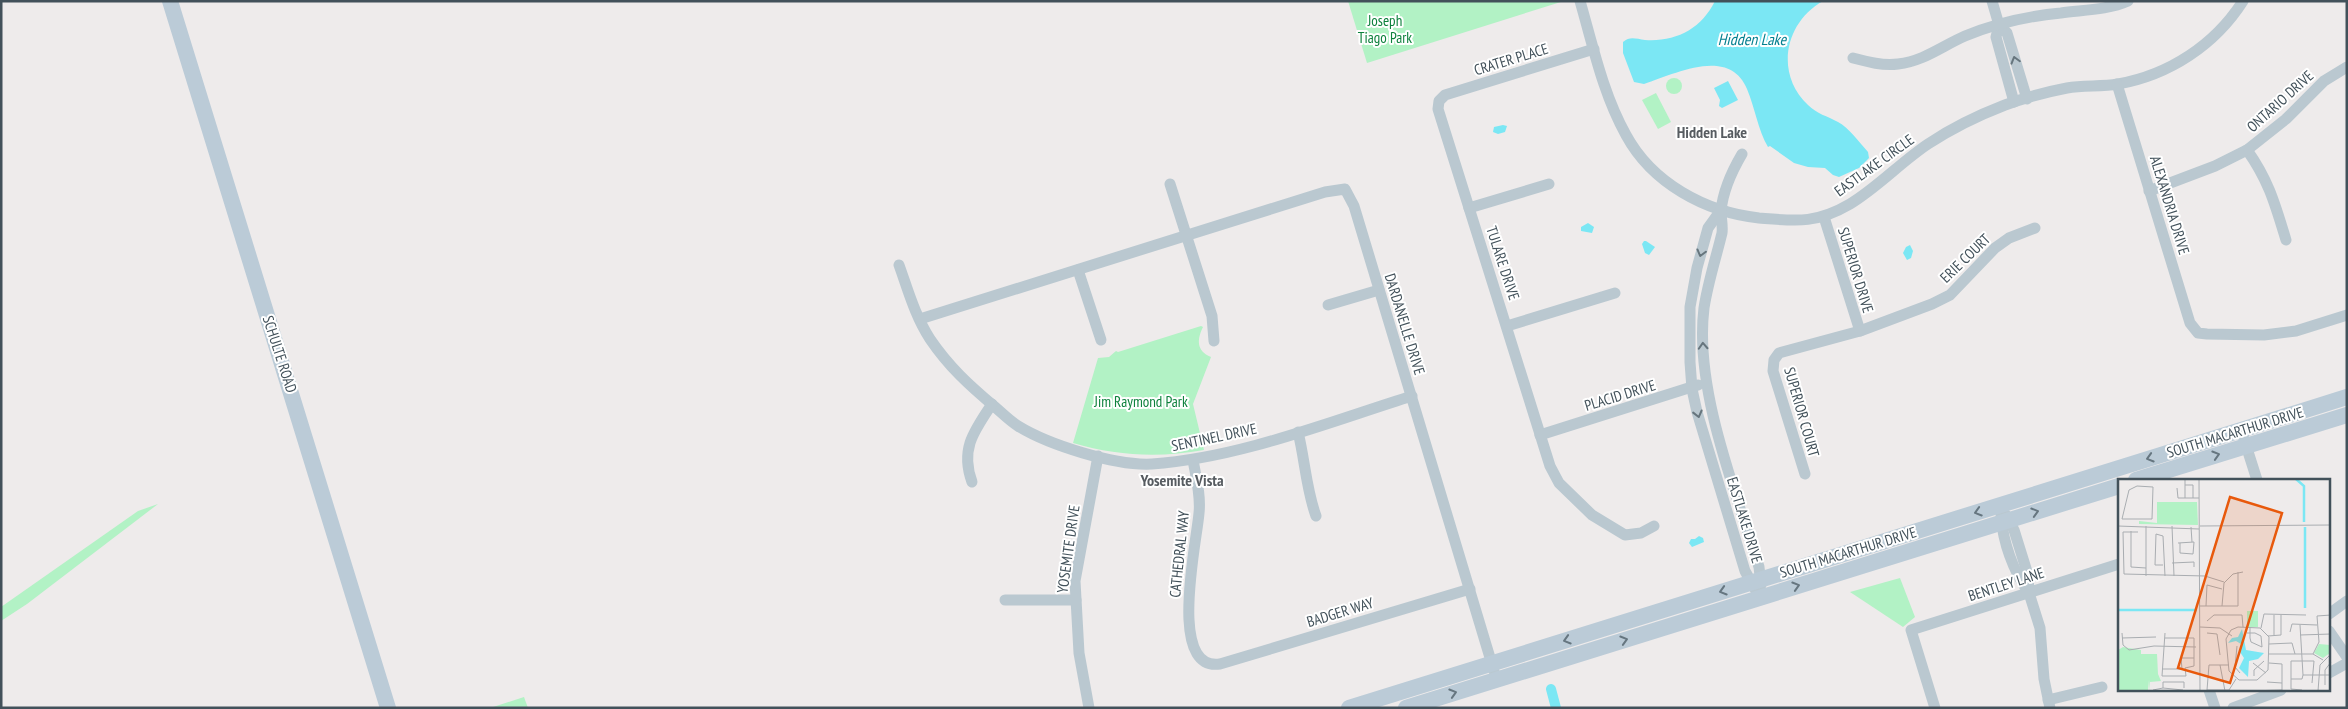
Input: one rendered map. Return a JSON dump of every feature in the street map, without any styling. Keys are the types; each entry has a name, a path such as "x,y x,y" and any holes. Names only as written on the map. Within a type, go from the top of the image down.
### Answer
{"main road":[{"name":"SCHULTE ROAD","path":"170,1 388,708"},
{"name":"SOUTH MACARTHUR DRIVE","path":"1349,708 2347,397"},
{"name":"SOUTH MACARTHUR DRIVE","path":"2139,479 2347,415"},
{"name":"SOUTH MACARTHUR DRIVE","path":"1406,708 2118,486"}],"street":[{"name":"EASTLAKE CIRCLE","path":"1580,1 1612,106 1626,136 1642,158 1674,188 1693,199 1721,210 1748,217 1802,221 1824,217 1850,204 1928,144 1959,126 2014,102 2067,88 2117,84 2141,78 2172,66 2199,50 2224,26 2243,1"},
{"path":"1992,1 1999,25 2007,33 2026,99"},
{"path":"1853,58 1873,64 1897,64 1924,58 1965,36 1999,25 2037,15 2113,6 2128,1"},
{"path":"1999,25 1996,37 2014,102"},
{"name":"CRATER PLACE","path":"1439,101 1445,95 1594,49"},
{"name":"ONTARIO DRIVE","path":"2149,191 2215,166 2247,150 2286,119 2324,80 2347,67"},
{"name":"ALEXANDRIA DRIVE","path":"2117,84 2190,323 2198,333 2264,335 2296,331 2347,315"},
{"name":"TULARE DRIVE","path":"1439,101 1438,109 1550,466 1559,483 1592,515 1626,535 1641,533 1654,526"},
{"path":"2247,150 2263,174 2272,193 2286,240"},
{"name":"EASTLAKE DRIVE","path":"1742,154 1730,176 1721,210 1722,231 1711,271 1704,308 1703,336 1706,381 1726,460 1759,567 1756,581 1761,597"},
{"path":"1170,184 1212,316 1214,341"},
{"path":"1469,208 1549,184"},
{"name":"DARDANELLE DRIVE","path":"1186,236 1325,192 1345,189 1354,206 1496,680"},
{"name":"EASTLAKE DRIVE","path":"1721,210 1708,228 1697,268 1690,307 1688,336 1692,388 1745,571 1756,581"},
{"name":"SUPERIOR DRIVE","path":"1824,217 1860,331"},
{"name":"ERIE COURT","path":"1860,331 1950,295 1995,248 2009,238 2035,228"},
{"path":"920,319 1186,236"},
{"name":"SENTINEL DRIVE","path":"899,265 920,319 930,338 959,377 1018,426 1068,448 1098,456 1149,464 1193,460 1298,432 1412,396"},
{"path":"1078,270 1101,340"},
{"path":"1328,305 1379,290"},
{"path":"1507,326 1615,293"},
{"name":"SUPERIOR COURT","path":"1805,474 1773,371 1774,360 1783,350 1860,331"},
{"name":"PLACID DRIVE","path":"1540,435 1692,388 1706,381"},
{"path":"972,482 967,466 968,447 972,435 992,404"},
{"path":"2241,430 2257,479"},
{"path":"1298,432 1306,468 1307,491 1316,516"},
{"name":"YOSEMITE DRIVE","path":"1087,707 1079,653 1075,582 1098,456"},
{"name":"CATHEDRAL WAY","path":"1193,460 1200,512 1188,600 1188,618 1194,644 1200,659 1211,666 1220,664"},
{"path":"2000,505 2006,521 2018,577 2029,592 2040,628 2044,679 2049,704 2102,687"},
{"name":"BENTLEY LANE","path":"1935,708 1911,630 2114,565"},
{"name":"BADGER WAY","path":"1220,664 1470,589"},
{"path":"1005,600 1076,600"},
{"path":"2330,613 2347,601"},
{"path":"2330,632 2347,657"},
{"path":"2330,672 2347,663"},
{"path":"2210,692 2215,708"},
{"path":"2233,708 2276,692"}],"green space":[{"name":"Joseph Tiago Park","path":"1348,1 1564,1 1367,63"},
{"path":"1674,78 1680,80 1682,86 1680,92 1674,94 1668,92 1666,86 1668,80"},
{"path":"1656,93 1671,122 1658,129 1642,100"},
{"name":"Jim Raymond Park","path":"1201,326 1203,327 1199,340 1200,348 1211,357 1193,404 1204,450 1154,455 1106,451 1073,443 1098,358 1109,357 1116,351 1118,352"},
{"path":"158,504 27,604 1,621 1,607 138,511"},
{"path":"1900,578 1915,617 1903,627 1850,592"},
{"path":"524,697 528,708 490,708"}],"water":[{"name":"Hidden Lake","path":"1715,1 1823,1 1810,11 1792,35 1788,50 1791,79 1798,93 1811,108 1842,125 1868,152 1869,158 1859,168 1839,177 1833,175 1825,168 1808,167 1794,163 1770,146 1768,147 1747,89 1739,76 1728,69 1715,66 1700,67 1644,84 1634,82 1623,53 1623,42 1631,38 1645,40 1667,39 1686,32 1703,19"},
{"path":"1728,81 1738,100 1722,108 1719,106 1720,100 1714,88"},
{"path":"1507,126 1505,132 1498,134 1493,132 1494,127"},
{"path":"1588,223 1594,227 1592,233 1581,231 1581,227"},
{"path":"1644,241 1655,247 1649,255 1645,253 1642,244"},
{"path":"1910,245 1913,251 1911,258 1907,260 1903,253 1906,247"},
{"path":"1699,536 1703,538 1704,542 1692,547 1689,543 1691,539"}],"waterway":[{"path":"1551,689 1556,708"}],"district":[{"name":"Hidden Lake","path":"1712,132"},
{"name":"Yosemite Vista","path":"1182,480"}]}
